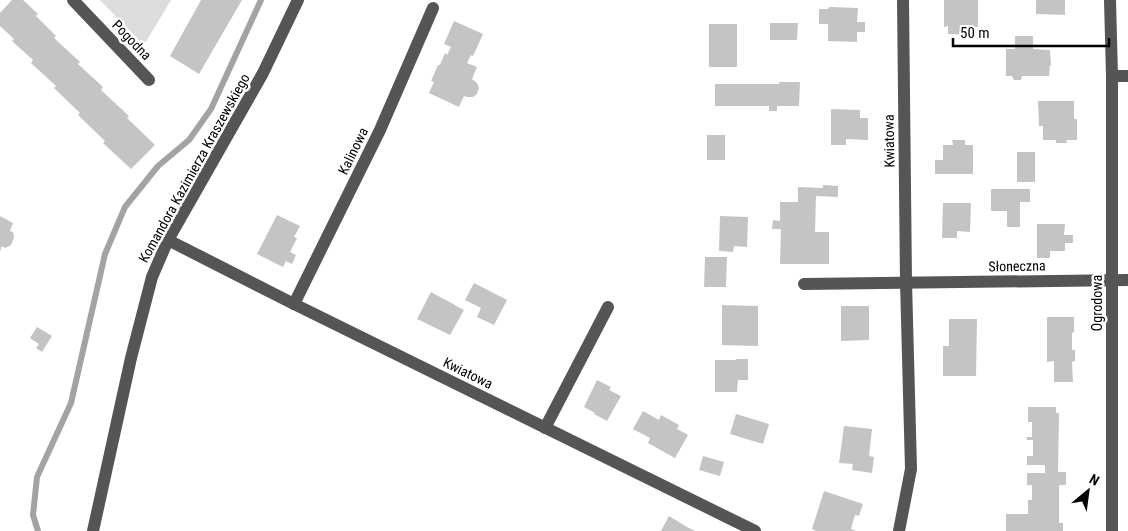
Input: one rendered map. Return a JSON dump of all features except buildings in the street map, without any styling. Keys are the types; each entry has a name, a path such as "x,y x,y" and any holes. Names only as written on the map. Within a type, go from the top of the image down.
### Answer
{"street":[{"name":"Pogodna","path":"73,0 149,80"},
{"name":"Komandora Kazimierza Kraszewskiego","path":"94,531 152,277 168,240 263,72 298,0"},
{"name":"Kwiatowa","path":"899,531 912,468 906,282 903,0"},
{"name":"Ogrodowa","path":"1110,0 1112,76 1112,531"},
{"name":"Kalinowa","path":"294,304 380,130 433,8"},
{"path":"1112,76 1128,76"},
{"name":"Kwiatowa","path":"168,240 756,531"},
{"name":"Słoneczna","path":"906,282 1128,280"},
{"path":"804,284 906,282"},
{"path":"545,428 608,307"}],"shaded area":[{"path":"100,0 171,0 144,45"}],"waterway":[{"path":"38,531 33,515 37,477 71,403 105,254 125,207 158,166 189,140 211,109 261,0"}]}
